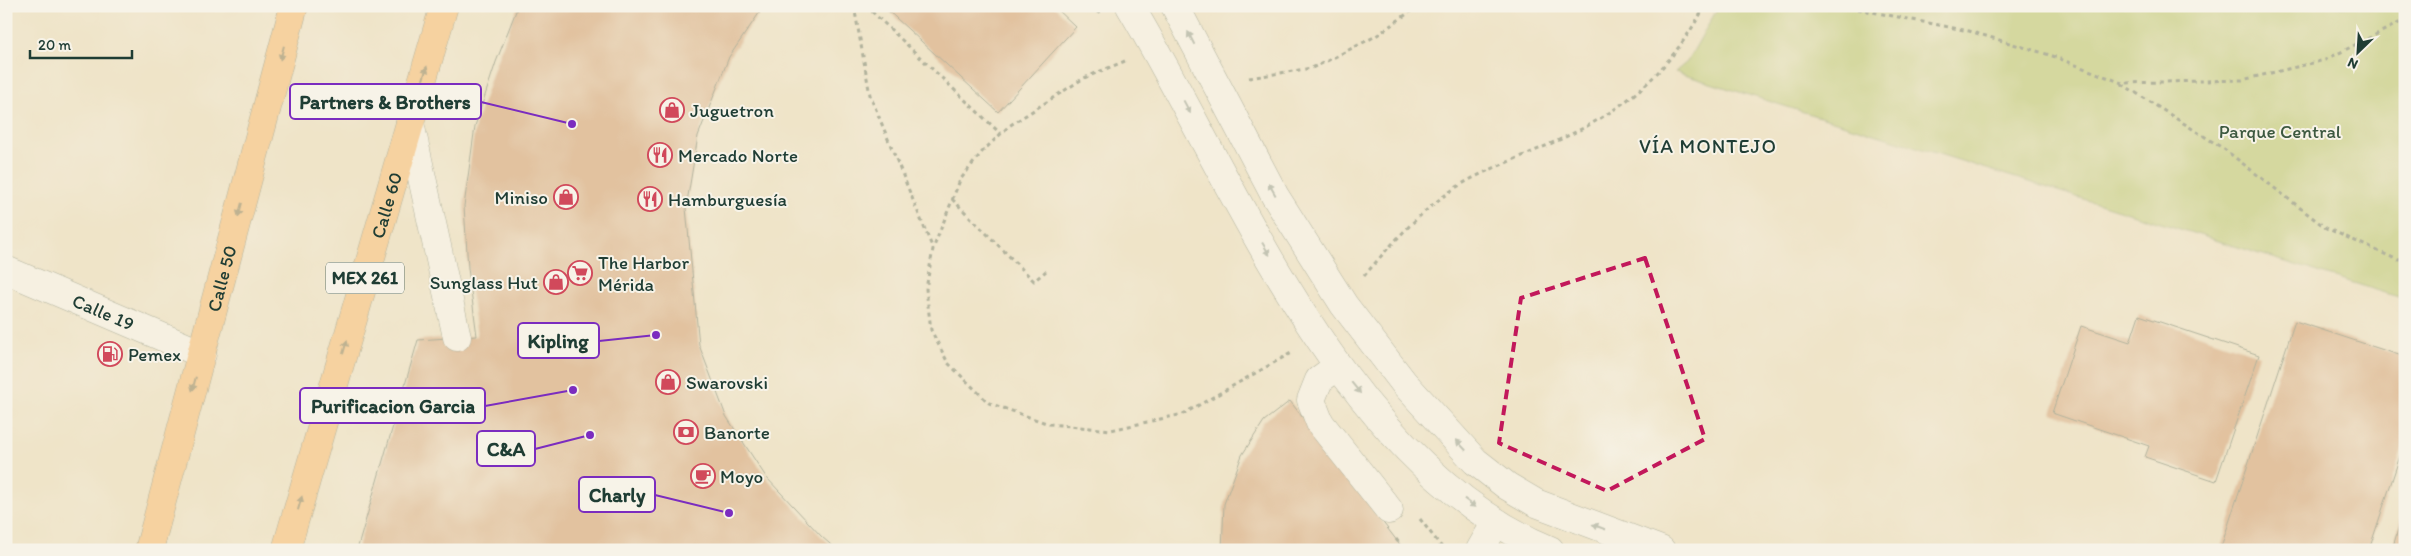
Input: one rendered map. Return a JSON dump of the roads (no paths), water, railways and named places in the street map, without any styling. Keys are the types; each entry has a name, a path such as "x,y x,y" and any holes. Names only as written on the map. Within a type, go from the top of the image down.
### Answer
{"main road":[{"name":"Calle 50","path":"148,550 294,6"},
{"name":"Calle 60","path":"286,550 444,6"}],"street":[{"path":"1130,6 1164,64 1238,202 1306,343 1338,366 1393,434 1446,485 1496,522 1550,550"},
{"path":"1175,6 1275,196 1344,304 1404,383 1475,461 1507,486 1536,503 1661,550"},
{"path":"410,123 457,337"},
{"name":"Calle 19","path":"6,270 202,354"},
{"path":"1338,366 1319,380 1311,400 1320,423 1389,510"},
{"path":"1480,550 1496,522"}],"place":[{"name":"Juguetron","path":"672,110"},
{"name":"Partners & Brothers","path":"572,124"},
{"name":"Mercado Norte","path":"660,155"},
{"name":"Miniso","path":"566,197"},
{"name":"Hamburguesía","path":"650,199"},
{"name":"The Harbor Mérida","path":"580,273"},
{"name":"Sunglass Hut","path":"556,282"},
{"name":"Kipling","path":"656,335"},
{"name":"Pemex","path":"110,354"},
{"name":"Swarovski","path":"668,382"},
{"name":"Purificacion Garcia","path":"573,390"},
{"name":"Banorte","path":"686,432"},
{"name":"C&A","path":"590,435"},
{"name":"Moyo","path":"703,476"},
{"name":"Charly","path":"729,513"}],"district":[{"name":"VÍA MONTEJO","path":"1708,146"}],"park label":[{"name":"Parque Central","path":"2280,131"}]}
